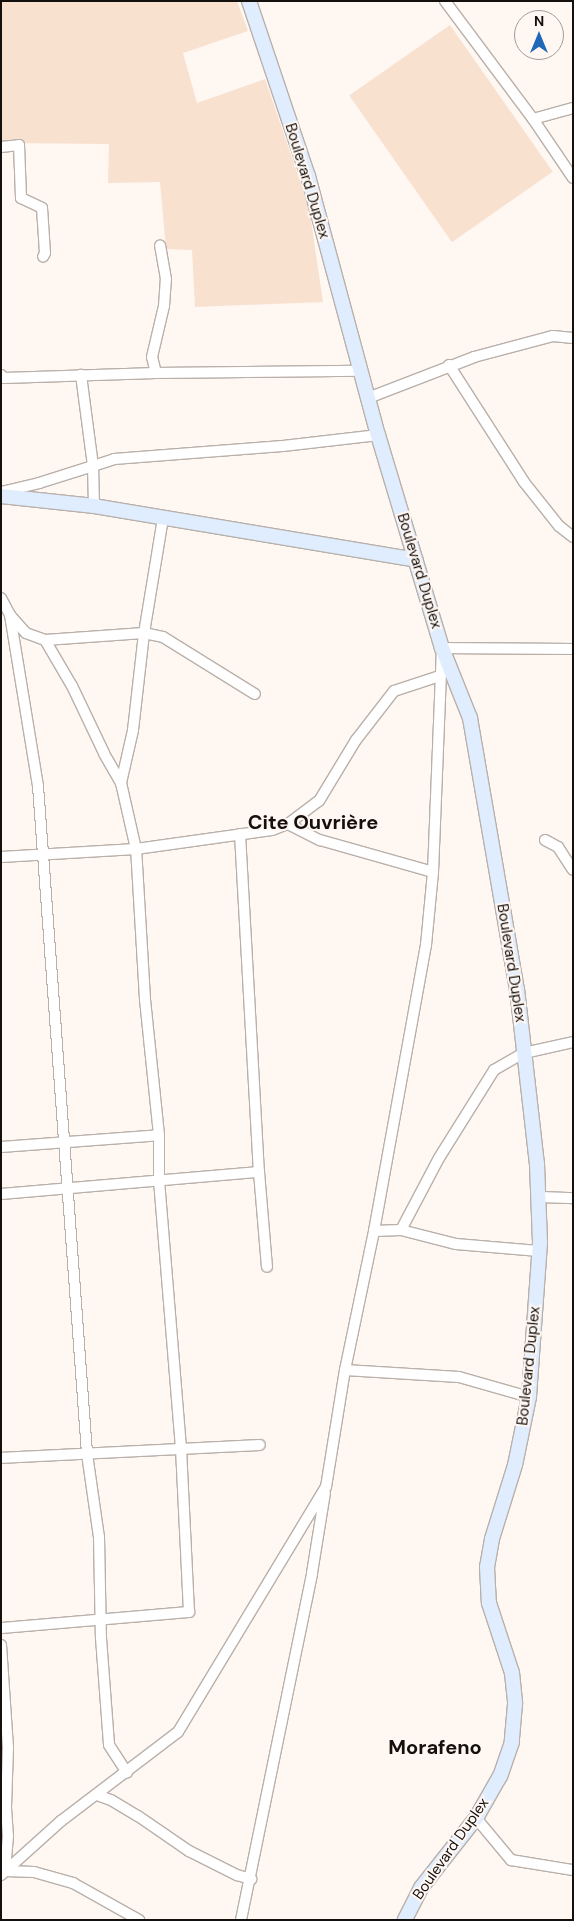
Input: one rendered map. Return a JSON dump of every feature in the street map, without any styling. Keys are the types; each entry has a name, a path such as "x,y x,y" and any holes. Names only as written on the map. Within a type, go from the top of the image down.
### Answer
{"street":[{"name":"Boulevard Duplex","path":"249,1 308,176 360,372 442,648 470,718 517,989 537,1164 539,1251 528,1397 515,1465 492,1539 487,1567 489,1603 512,1673 516,1704 512,1742 500,1776 476,1818 421,1888 405,1920"},
{"path":"445,1 533,119 573,178"},
{"path":"533,119 573,108"},
{"path":"1,148 19,145 21,198 42,208 45,253 42,257"},
{"path":"156,373 152,357 164,306 166,279 160,246"},
{"path":"368,398 448,365 553,336 573,338"},
{"path":"448,365 524,482 559,526 573,537"},
{"path":"1,374 4,378 156,373 360,372"},
{"path":"81,375 93,466 94,506"},
{"path":"1,492 39,483 114,459 284,446 378,435"},
{"path":"1,496 94,506 416,560"},
{"path":"121,782 133,730 144,633 163,518"},
{"path":"1,598 10,615 26,633 45,640 144,633 163,638 255,694"},
{"path":"10,615 38,786 44,854 88,1454 98,1537 109,1745 127,1772"},
{"path":"1,1628 101,1621 189,1612 180,1448 159,1180 159,1135 145,999 136,849 121,782 45,640"},
{"path":"241,1920 251,1879 312,1573 345,1370 374,1231 426,945 433,872 442,648 573,649"},
{"path":"1,857 136,849 272,830 288,824 319,801 356,740 394,691 440,676"},
{"path":"288,824 320,840 433,872"},
{"path":"240,834 259,1172 267,1267"},
{"path":"545,840 558,847 573,870"},
{"path":"401,1230 439,1158 494,1070 524,1053 573,1042"},
{"path":"1,1147 159,1135"},
{"path":"1,1194 259,1172"},
{"path":"538,1197 573,1198"},
{"path":"374,1231 401,1230 456,1244 539,1251"},
{"path":"345,1370 459,1377 528,1397"},
{"path":"1,1458 260,1445"},
{"path":"3,1873 61,1822 178,1732 326,1487"},
{"path":"1,1645 8,1747 6,1808 8,1836 3,1873"},
{"path":"97,1794 138,1816 189,1851 238,1875 251,1879"},
{"path":"476,1818 511,1860 573,1870"},
{"path":"3,1873 34,1872 73,1883 139,1920"}],"shaded area":[{"path":"1,1 237,1 248,31 183,53 197,103 265,79 309,207 323,302 195,307 192,250 166,249 160,182 108,183 109,144 1,143"},
{"path":"450,25 553,172 452,242 349,96"}],"district":[{"name":"Cite Ouvrière","path":"313,822"},
{"name":"Morafeno","path":"435,1747"}]}
